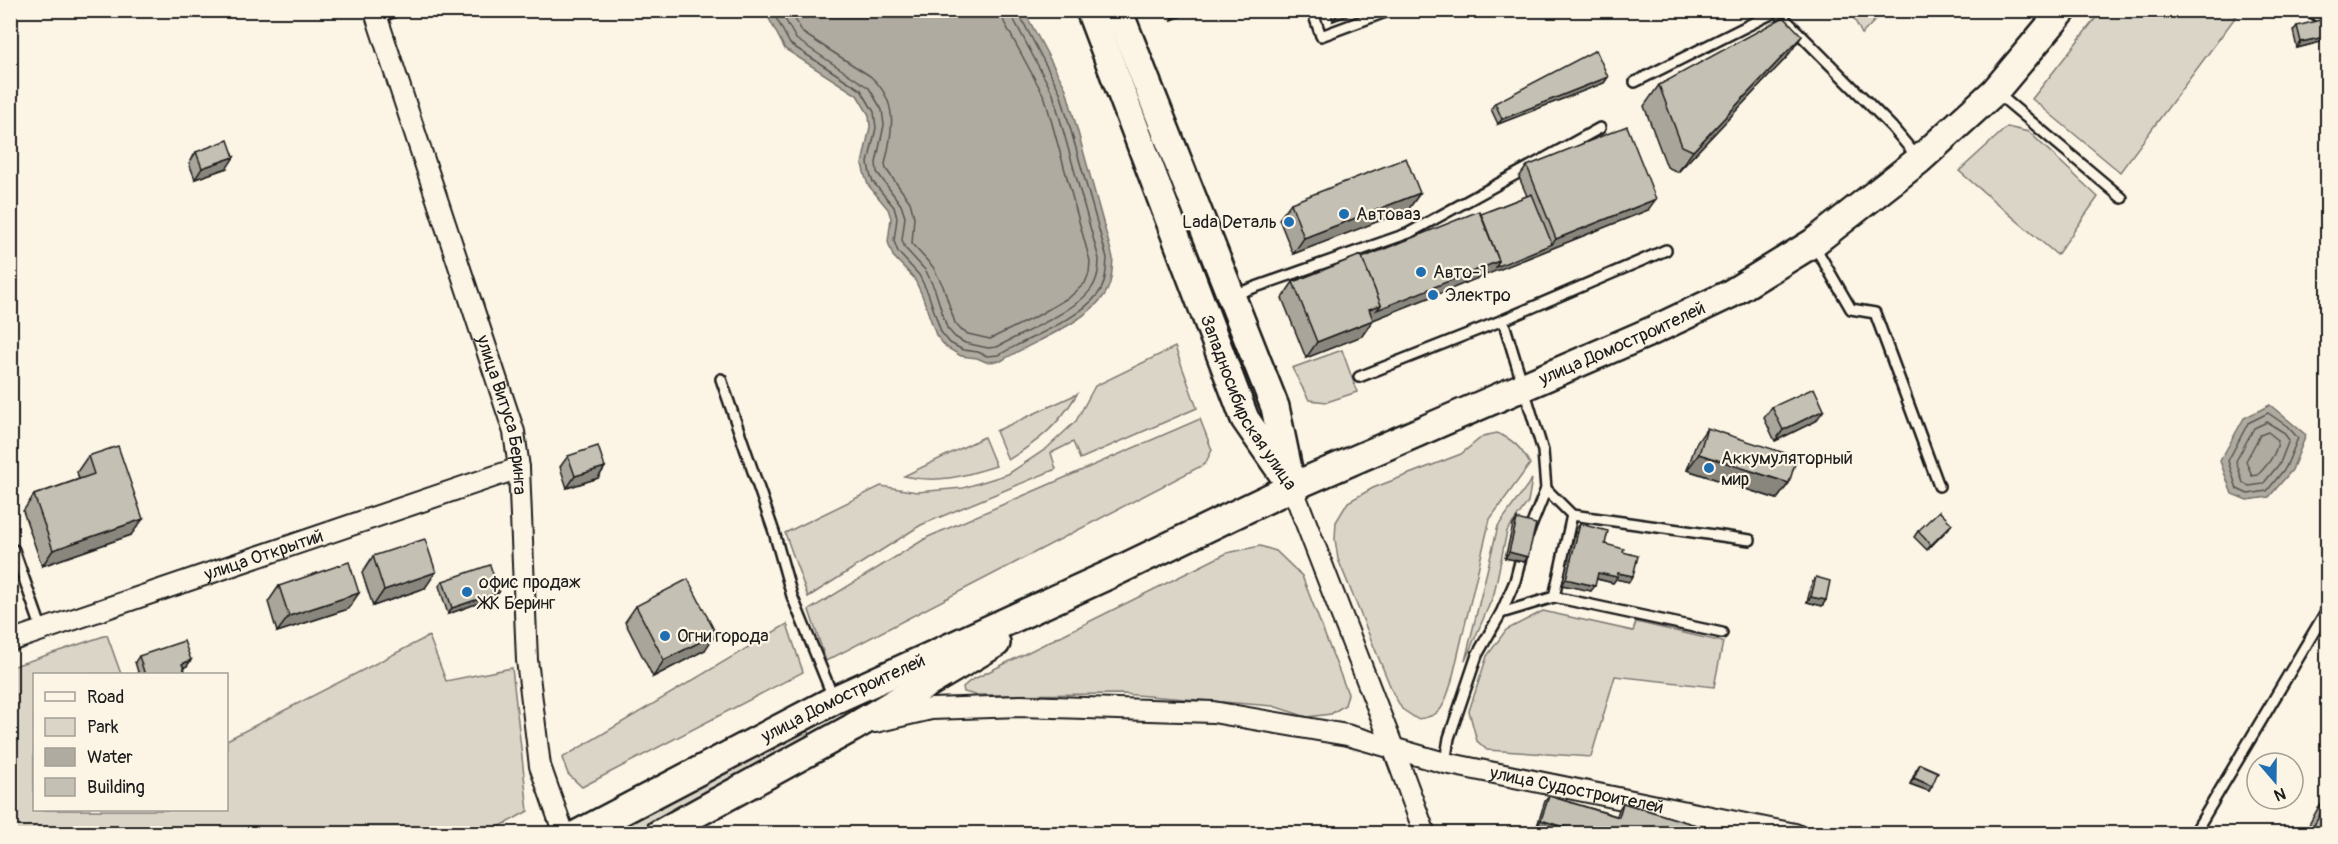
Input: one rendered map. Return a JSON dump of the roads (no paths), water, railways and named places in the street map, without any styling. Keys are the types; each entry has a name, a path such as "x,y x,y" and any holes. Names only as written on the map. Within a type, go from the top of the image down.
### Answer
{"main road":[{"name":"Западносибирская улица","path":"1090,10 1245,420 1292,487"},
{"name":"Западносибирская улица","path":"1118,10 1275,407 1292,487"},
{"name":"улица Домостроителей","path":"578,834 834,700 1113,573 1292,487 1525,387 1730,294 1813,243 1919,160 1995,91 2063,10"},
{"name":"улица Домостроителей","path":"659,834 852,728 1113,573"}],"street":[{"name":"улица Витуса Беринга","path":"376,14 514,432 519,468 527,660 540,766 564,834"},
{"name":"улица Открытий","path":"10,641 519,468"},
{"path":"1292,487 1425,834"},
{"name":"улица Судостроителей","path":"852,728 931,709 1021,706 1213,712 1347,735 1446,764 1795,834"}],"lane":[{"path":"376,14 398,10"},
{"path":"1312,10 1321,36 1391,10"},
{"path":"2308,10 2328,23"},
{"path":"1635,82 1777,11 1892,128 1919,160"},
{"path":"1995,91 2122,198"},
{"path":"1231,296 1408,232 1600,128"},
{"path":"1813,243 1851,309 1875,313 1938,486"},
{"path":"1359,377 1503,320 1666,250"},
{"path":"1446,764 1449,738 1478,654 1501,613 1515,581 1530,523 1546,489 1544,451 1503,320"},
{"path":"721,379 774,532 792,596 834,700"},
{"path":"1546,489 1572,515 1750,540"},
{"path":"1554,597 1572,515"},
{"path":"10,552 14,550 42,630"},
{"path":"1501,613 1554,597 1722,633"},
{"path":"2194,834 2328,608"}],"water":[{"path":"765,11 1024,11 1066,89 1113,258 1110,283 1103,297 1082,317 1001,361 986,362 961,356 946,347 936,335 914,278 893,256 888,242 891,218 888,209 868,185 865,176 862,164 870,127 869,115 857,95 785,49"},
{"path":"2270,405 2306,435 2292,470 2269,497 2247,500 2232,494 2220,461 2244,418"}],"place":[{"name":"Автоваз","path":"1344,214"},
{"name":"Lada Dеталь","path":"1289,222"},
{"name":"Авто-1","path":"1421,272"},
{"name":"Электро","path":"1433,295"},
{"name":"Аккумуляторный мир","path":"1709,468"},
{"name":"офис продаж ЖК Беринг","path":"467,592"},
{"name":"Огни города","path":"665,636"}]}
